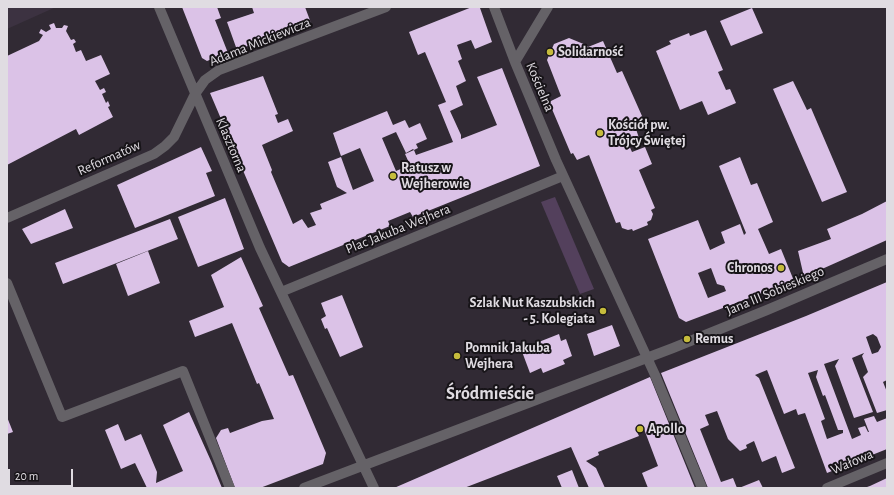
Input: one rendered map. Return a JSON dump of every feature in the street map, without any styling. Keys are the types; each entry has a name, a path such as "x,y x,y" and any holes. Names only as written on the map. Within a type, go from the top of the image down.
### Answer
{"street":[{"name":"Klasztorna","path":"159,7 260,248 280,292"},
{"name":"Adama Mickiewicza","path":"195,94 205,80 219,70 386,7"},
{"name":"Kościelna","path":"494,7 515,62 563,176"},
{"path":"515,62 548,7"},
{"name":"Reformatów","path":"7,218 154,154 166,146 174,137 195,94"},
{"path":"563,176 647,357 702,488"},
{"name":"Plac Jakuba Wejhera","path":"280,292 563,176"},
{"name":"Jana III Sobieskiego","path":"647,357 767,310 887,259"},
{"path":"7,283 62,417 182,372 230,488"},
{"path":"280,292 374,488"},
{"path":"304,488 363,464 647,357"},
{"name":"Wałowa","path":"828,488 887,463"}],"shaded area":[{"path":"7,7 56,7 7,29"},
{"path":"555,197 594,289 580,294 541,202"}],"building":[{"path":"182,7 217,7 221,18 215,20 228,53 207,61 202,58"},
{"path":"252,7 305,7 311,23 237,50 227,22 254,13"},
{"path":"472,7 480,8 492,42 475,49 471,40 457,45 462,59 458,61 466,81 456,86 463,105 450,111 461,135 461,139 497,125 477,77 502,68 540,166 413,217 410,212 388,221 390,226 289,267 282,262 210,93 263,76 278,114 275,115 278,123 288,119 293,131 262,145 272,170 271,172 293,224 302,219 308,228 316,225 310,213 322,209 320,204 347,193 337,187 328,162 341,157 353,190 374,181 360,148 341,156 333,133 387,111 393,125 405,120 409,128 420,123 427,139 416,144 418,148 414,150 416,155 453,142 438,105 446,102 425,52 418,55 409,32","holes":["396,132 406,153 413,149 414,150 405,154 410,165 396,171 382,138"]},
{"path":"752,8 763,33 731,46 720,21"},
{"path":"54,23 56,28 62,28 64,25 68,26 66,31 71,40 74,39 76,42 73,44 76,52 81,50 86,61 101,55 110,74 95,81 100,90 104,88 106,92 102,94 106,103 108,101 110,106 108,107 113,117 79,135 76,129 7,165 7,56 39,41 43,35 39,33 41,29 46,32 51,29 49,25"},
{"path":"706,30 723,70 718,72 726,90 730,89 736,103 708,115 702,101 680,110 656,51 671,44 669,41 689,33 690,36"},
{"name":"Kościół pw. Trójcy Świętej","path":"569,38 588,47 603,41 617,73 622,71 646,125 636,129 639,138 628,143 632,152 645,147 652,164 639,170 655,208 651,210 653,214 651,220 647,222 648,225 633,231 632,229 628,230 622,228 620,222 616,223 589,155 577,160 573,153 571,154 549,102 561,96 547,60 554,44"},
{"path":"793,81 807,110 811,108 847,192 822,202 773,89"},
{"path":"201,147 212,171 206,173 215,196 135,228 117,185"},
{"path":"740,157 751,185 757,183 773,222 758,229 769,254 781,249 794,281 686,322 679,318 648,239 698,220 710,250 725,243 721,232 740,224 744,235 746,233 719,166","holes":["711,268 717,284 724,286 726,291 708,298 698,273"]},
{"path":"225,198 244,249 198,267 178,217"},
{"path":"887,201 887,240 804,277 798,251 831,239 827,229 862,214"},
{"path":"65,209 73,228 31,244 22,229"},
{"path":"170,219 178,239 63,284 55,263"},
{"path":"148,251 160,283 128,296 116,264"},
{"path":"241,257 263,306 259,308 289,376 293,375 326,453 323,464 260,488 235,488 216,438 221,430 228,428 230,433 262,421 274,419 259,383 257,384 232,323 195,337 189,321 224,307 211,275"},
{"path":"887,282 887,380 883,382 887,392 887,410 877,413 863,377 868,372 862,356 864,353 852,358 873,412 854,418 835,366 839,359 824,364 852,439 861,435 858,428 865,426 869,432 864,419 874,416 877,422 887,418 887,449 827,473 805,413 798,415 796,409 784,414 767,370 755,375 759,378 795,468 782,473 776,456 762,462 754,441 746,445 747,448 740,451 728,439 717,411 705,415 709,425 700,429 721,482 733,478 737,488 708,488 661,373 806,316","holes":["873,334 877,337 881,347 878,352 872,354 866,337","818,370 816,377 823,396 825,395 838,430 843,430 843,433 827,439 821,421 825,419 808,373"]},
{"path":"342,295 363,347 340,357 327,328 325,329 321,319 326,316 321,303"},
{"path":"612,325 620,346 594,356 587,334"},
{"path":"559,334 561,341 566,339 572,356 563,360 565,364 543,373 541,368 530,373 521,349"},
{"path":"650,377 695,488 648,488 642,473 658,466 644,429 637,432 639,436 598,452 599,455 586,461 596,468 605,488 589,488 571,447 464,488 394,488"},
{"path":"189,412 222,488 147,488 135,463 121,469 105,430 118,424 125,441 141,434 157,472 156,483 183,471 163,425"},
{"path":"7,417 13,432 7,434"},
{"path":"572,470 579,488 562,488 557,476"},
{"path":"887,478 887,488 864,488 870,486"},
{"path":"759,480 763,488 739,488"}],"place":[{"name":"Solidarność","path":"550,52"},
{"name":"Kościół pw. Trójcy Świętej","path":"600,133"},
{"name":"Ratusz w Wejherowie","path":"393,176"},
{"name":"Chronos","path":"781,268"},
{"name":"Szlak Nut Kaszubskich - 5. Kolegiata","path":"603,311"},
{"name":"Remus","path":"687,339"},
{"name":"Pomnik Jakuba Wejhera","path":"457,356"},
{"name":"Apollo","path":"640,429"}],"district":[{"name":"Śródmieście","path":"490,394"}]}
